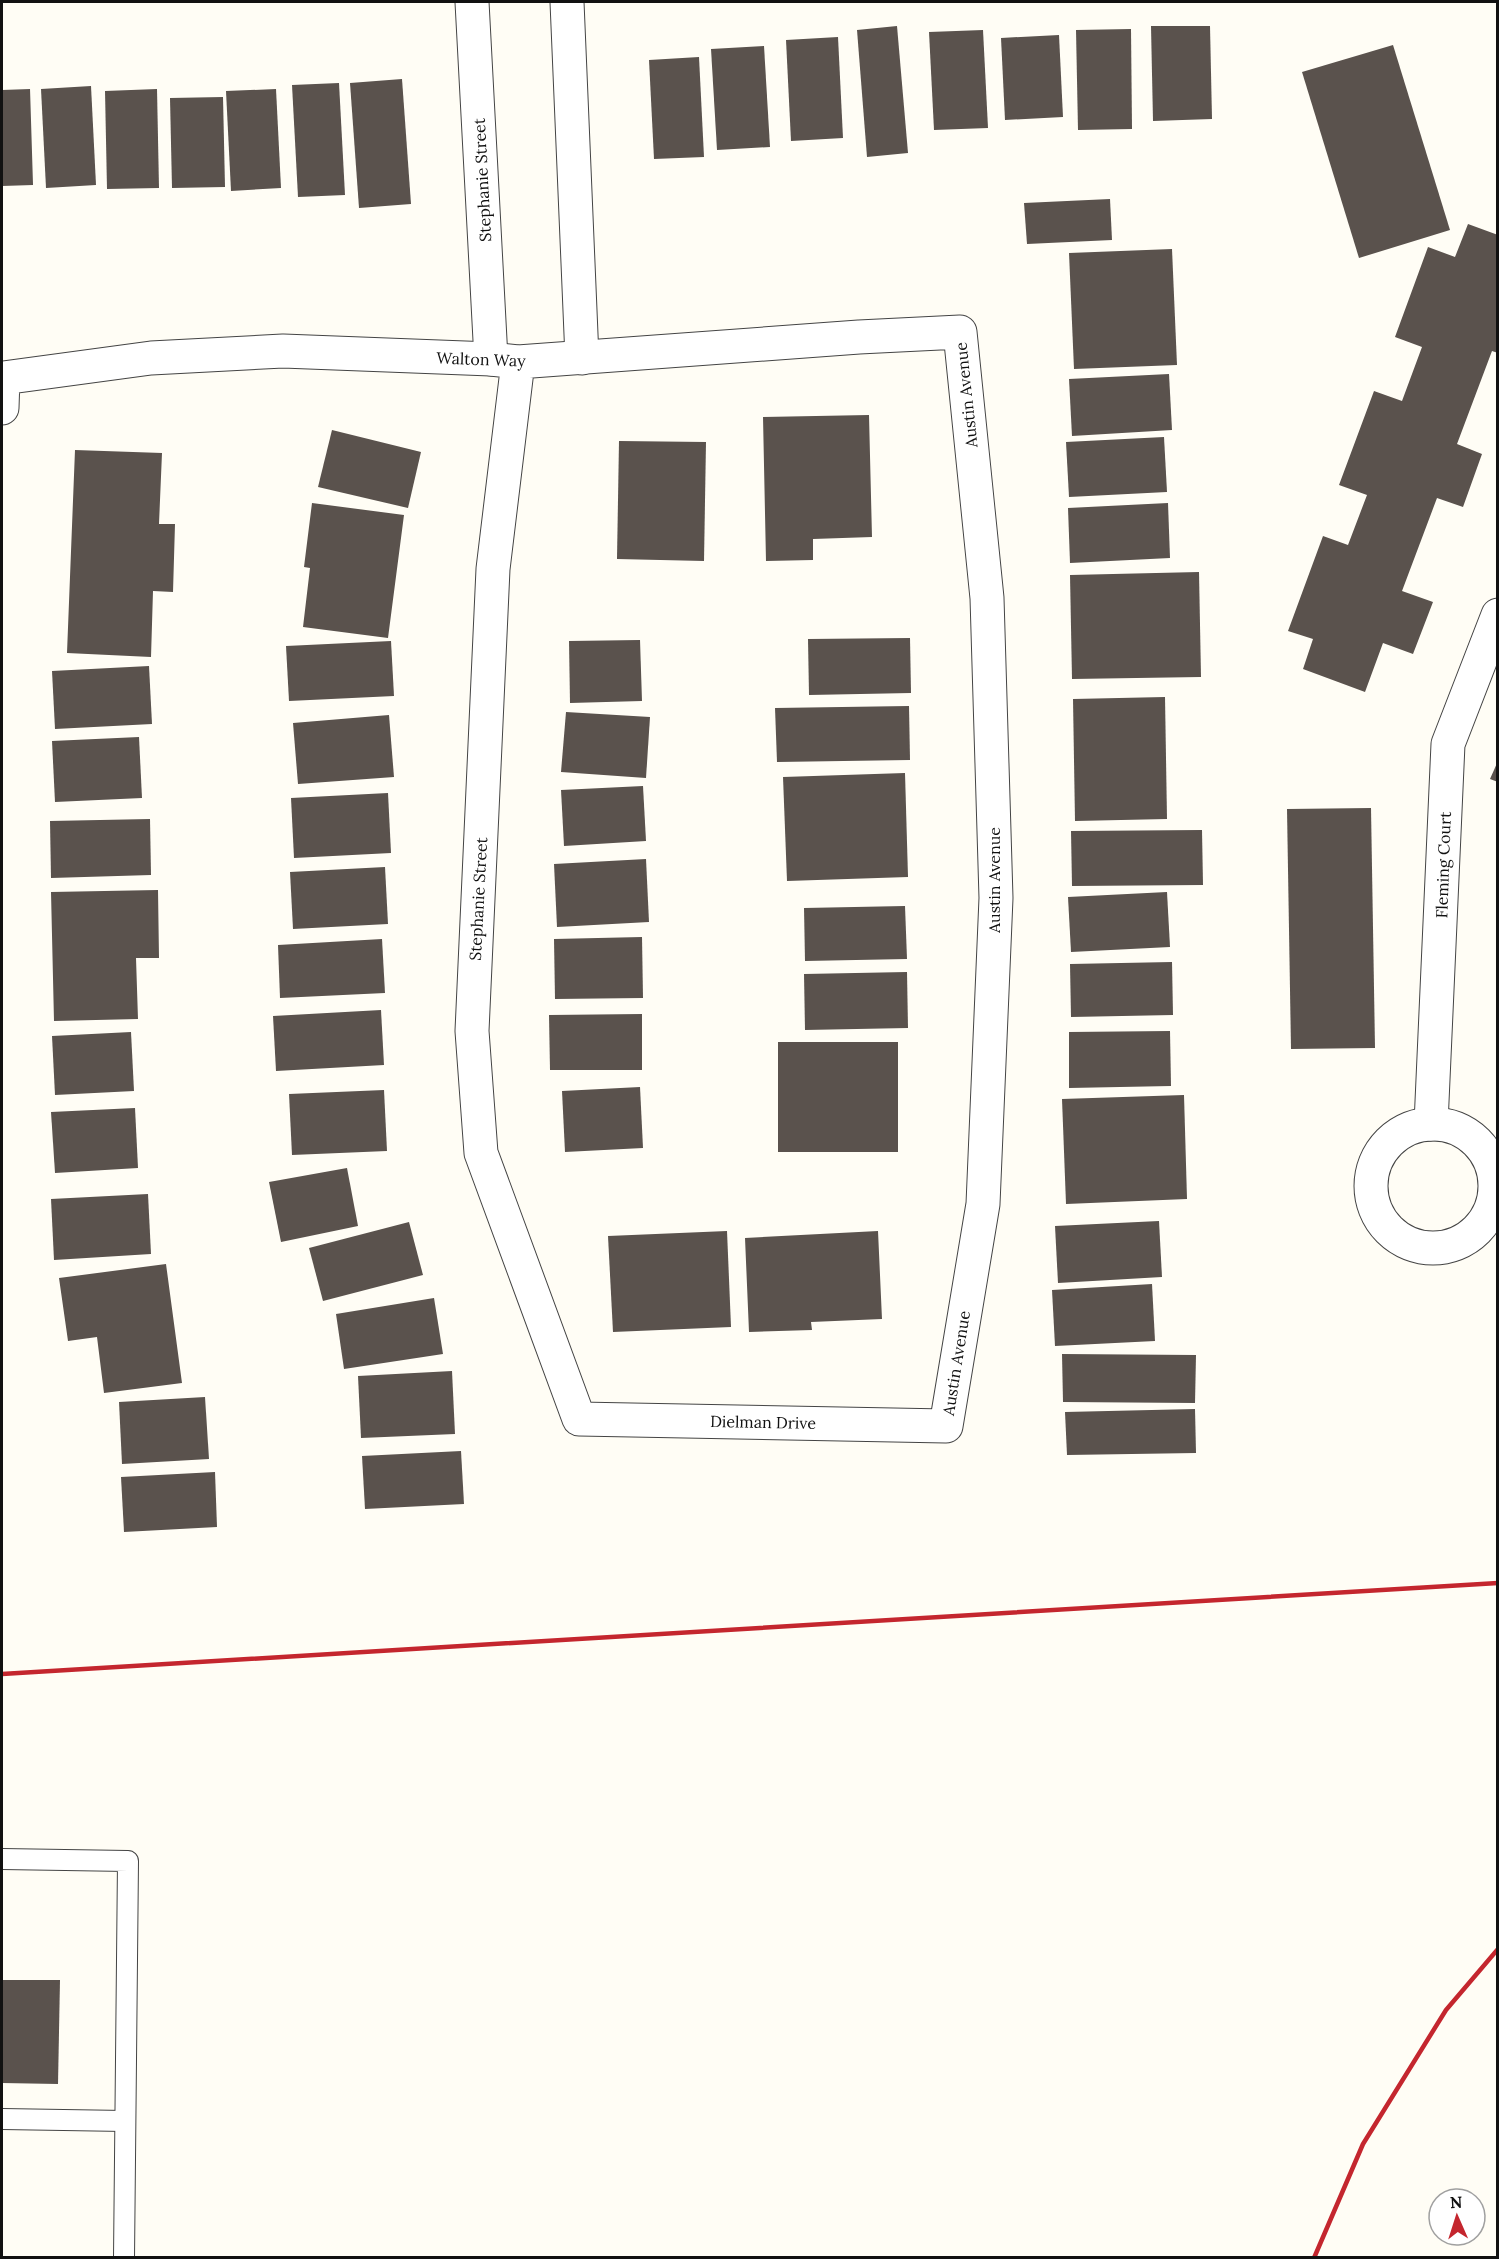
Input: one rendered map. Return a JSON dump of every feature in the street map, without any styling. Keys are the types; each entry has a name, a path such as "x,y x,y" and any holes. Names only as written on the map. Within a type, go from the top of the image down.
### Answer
{"street":[{"name":"Stephanie Street","path":"472,2 505,361 472,1031 481,1153 579,1419"},
{"path":"567,2 582,358"},
{"name":"Walton Way","path":"2,393 151,358 283,351 505,361 582,358 859,337 960,332"},
{"name":"Austin Avenue","path":"946,1426 983,1204 996,898 987,598 960,332"},
{"name":"Fleming Court","path":"1431,1124 1448,744 1497,615"},
{"name":"Dielman Drive","path":"579,1419 946,1426"}],"lane":[{"path":"2,1859 128,1861 124,2258"},
{"path":"2,2119 125,2121"}],"building":[{"path":"897,26 908,153 867,157 857,30"},
{"path":"1151,26 1210,26 1212,119 1153,121"},
{"path":"1131,29 1132,129 1078,130 1076,30"},
{"path":"983,30 988,128 934,130 929,32"},
{"path":"1059,35 1063,117 1005,120 1001,38"},
{"path":"838,37 843,138 791,141 786,40"},
{"path":"1393,45 1450,230 1359,258 1302,72"},
{"path":"764,46 770,147 717,150 711,49"},
{"path":"699,57 704,157 654,159 649,60"},
{"path":"402,79 411,204 359,208 350,83"},
{"path":"339,83 345,195 298,197 292,85"},
{"path":"91,86 96,185 46,188 41,89"},
{"path":"30,89 33,185 2,186 2,90"},
{"path":"157,89 159,188 107,189 105,91"},
{"path":"276,89 281,188 231,191 226,91"},
{"path":"223,97 225,187 172,188 170,98"},
{"path":"1110,199 1112,240 1027,244 1024,203"},
{"path":"1468,224 1498,235 1498,353 1492,351 1457,444 1482,454 1463,507 1437,498 1402,591 1433,602 1413,654 1383,643 1365,692 1303,669 1313,639 1288,631 1323,536 1348,545 1367,495 1339,485 1374,391 1402,401 1422,347 1395,337 1428,247 1455,257"},
{"path":"1172,249 1177,365 1074,369 1069,253"},
{"path":"1169,374 1172,430 1072,436 1069,379"},
{"path":"869,415 872,537 813,539 813,560 766,561 763,417"},
{"path":"332,430 421,452 408,508 318,487"},
{"path":"1164,437 1167,492 1069,497 1066,442"},
{"path":"619,441 706,442 704,561 617,559"},
{"path":"75,450 162,453 159,524 175,524 173,592 153,591 151,657 67,653"},
{"path":"312,503 404,515 388,638 303,627 310,568 304,567"},
{"path":"1168,503 1170,558 1070,563 1068,508"},
{"path":"1199,572 1201,677 1072,679 1070,575"},
{"path":"910,638 911,693 809,695 808,639"},
{"path":"640,640 642,701 570,703 569,641"},
{"path":"391,641 394,696 289,701 286,646"},
{"path":"149,666 152,724 55,729 52,671"},
{"path":"1165,697 1167,819 1075,821 1073,699"},
{"path":"909,706 910,760 777,762 775,708"},
{"path":"566,712 650,717 646,778 561,772"},
{"path":"389,715 394,777 298,784 293,723"},
{"path":"139,737 142,798 55,802 52,741"},
{"path":"1498,761 1498,782 1490,779"},
{"path":"905,773 908,877 787,881 783,777"},
{"path":"643,786 646,841 564,846 561,790"},
{"path":"388,793 391,853 294,858 291,798"},
{"path":"1371,808 1375,1048 1291,1049 1287,809"},
{"path":"150,819 151,875 51,878 50,821"},
{"path":"1202,830 1203,885 1072,886 1071,831"},
{"path":"646,859 649,922 557,927 554,864"},
{"path":"385,867 388,924 293,929 290,872"},
{"path":"158,890 159,958 136,958 138,1019 54,1021 51,892"},
{"path":"1167,892 1170,947 1071,952 1068,897"},
{"path":"905,906 907,959 805,961 804,908"},
{"path":"642,937 643,998 555,999 554,939"},
{"path":"382,939 385,993 280,998 278,945"},
{"path":"1172,962 1173,1015 1071,1017 1070,964"},
{"path":"907,972 908,1028 805,1030 804,974"},
{"path":"381,1010 384,1065 276,1071 273,1016"},
{"path":"642,1014 642,1070 550,1070 549,1015"},
{"path":"1170,1031 1171,1086 1069,1088 1069,1032"},
{"path":"131,1032 134,1091 55,1095 52,1036"},
{"path":"778,1042 898,1042 898,1152 778,1152"},
{"path":"640,1087 643,1148 565,1152 562,1091"},
{"path":"384,1090 387,1151 292,1155 289,1094"},
{"path":"1184,1095 1187,1199 1066,1204 1062,1099"},
{"path":"135,1108 138,1168 55,1173 51,1112"},
{"path":"347,1168 358,1226 281,1242 269,1182"},
{"path":"148,1194 151,1254 54,1260 51,1199"},
{"path":"1159,1221 1162,1277 1058,1283 1055,1226"},
{"path":"409,1222 423,1275 323,1301 309,1248"},
{"path":"727,1231 731,1327 613,1332 608,1236"},
{"path":"878,1231 882,1319 811,1322 812,1330 749,1332 745,1238"},
{"path":"166,1264 182,1383 104,1393 97,1337 68,1341 59,1278"},
{"path":"1152,1284 1155,1341 1055,1346 1052,1290"},
{"path":"434,1298 443,1354 344,1369 336,1314"},
{"path":"1062,1354 1196,1355 1195,1403 1063,1402"},
{"path":"452,1371 455,1434 361,1438 358,1376"},
{"path":"205,1397 209,1459 122,1464 119,1402"},
{"path":"1195,1409 1196,1453 1067,1455 1065,1412"},
{"path":"461,1451 464,1504 365,1509 362,1456"},
{"path":"215,1472 217,1527 124,1532 121,1477"},
{"path":"2,1980 60,1980 58,2084 2,2083"}],"railway":[{"path":"2,1674 1498,1583"},
{"path":"1314,2258 1363,2144 1446,2010 1498,1949"}]}
